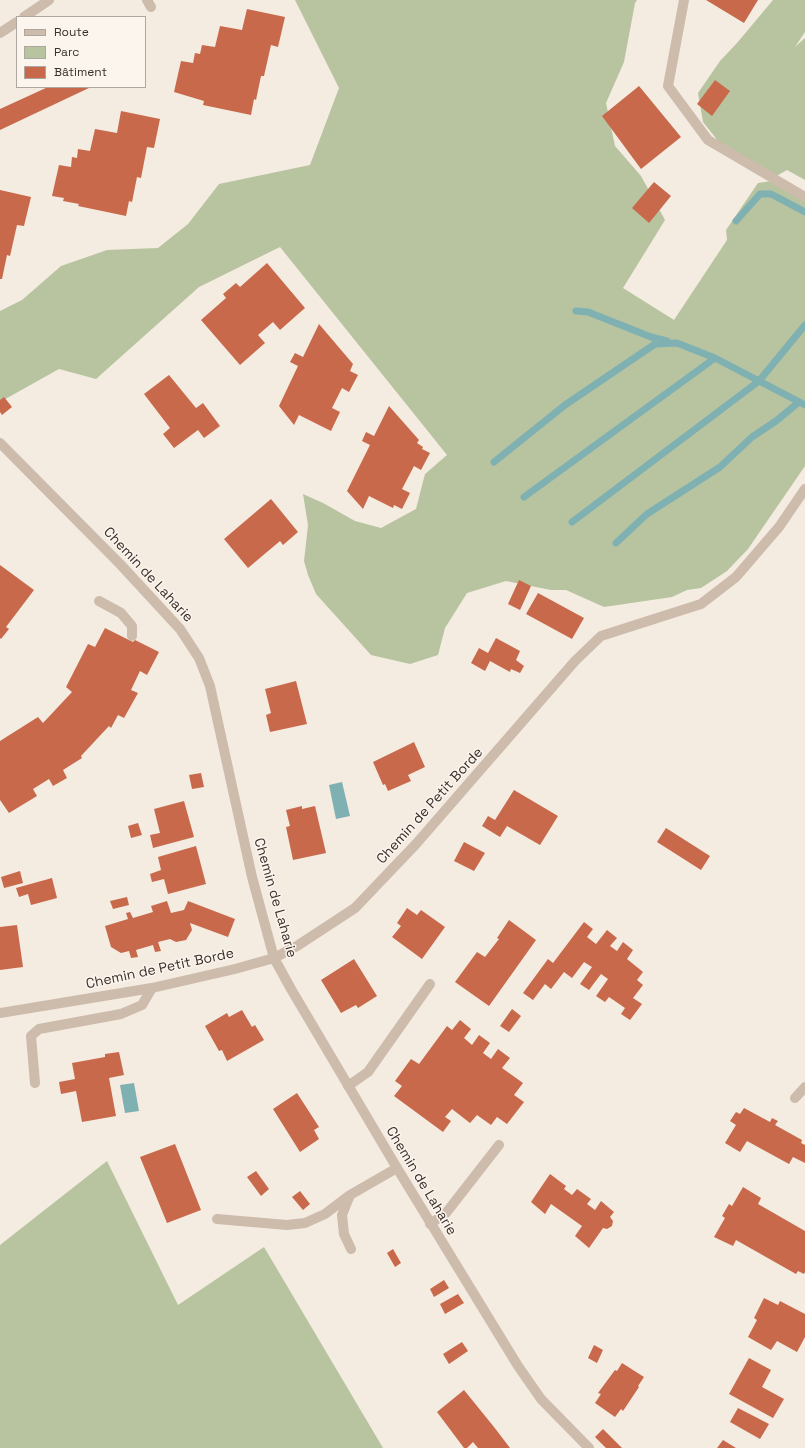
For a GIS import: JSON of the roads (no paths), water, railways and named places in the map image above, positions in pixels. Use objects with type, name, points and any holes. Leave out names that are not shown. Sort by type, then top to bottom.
[{"type":"street","points":[[25,16],[49,0]]},
{"type":"street","points":[[684,0],[668,86],[708,140],[805,197]]},
{"type":"street","points":[[0,33],[16,23]]},
{"type":"street","name":"Chemin de Laharie","points":[[0,443],[130,574],[180,629],[199,658],[210,686],[252,878],[274,958],[430,1224],[518,1366],[541,1399],[589,1448]]},
{"type":"street","name":"Chemin de Petit Borde","points":[[0,1013],[152,988],[236,969],[274,958],[297,946],[355,908],[416,844],[575,661],[601,636],[701,604],[736,577],[779,527],[805,489]]},
{"type":"street","points":[[99,601],[121,613],[132,626],[132,636]]},
{"type":"street","points":[[348,1086],[368,1072],[430,984]]},
{"type":"street","points":[[35,1083],[31,1036],[39,1029],[121,1014],[142,1005],[152,988]]},
{"type":"street","points":[[795,1098],[805,1087]]},
{"type":"street","points":[[430,1224],[446,1214],[499,1145]]},
{"type":"street","points":[[217,1219],[287,1225],[305,1223],[325,1214],[350,1195],[397,1168]]},
{"type":"street","points":[[350,1195],[342,1215],[344,1234],[351,1248]]},
{"type":"water","points":[[342,782],[350,816],[336,819],[329,785]]},
{"type":"water","points":[[134,1083],[139,1111],[125,1113],[120,1085]]},
{"type":"waterway","points":[[736,221],[760,194],[771,194],[805,212]]},
{"type":"waterway","points":[[576,311],[588,312],[651,337],[667,341]]},
{"type":"waterway","points":[[572,522],[759,381],[805,325]]},
{"type":"waterway","points":[[494,462],[565,405],[655,344],[677,343],[715,358]]},
{"type":"waterway","points":[[524,497],[715,358],[805,405]]},
{"type":"waterway","points":[[616,543],[647,514],[720,467],[752,437],[776,421],[799,402]]}]
